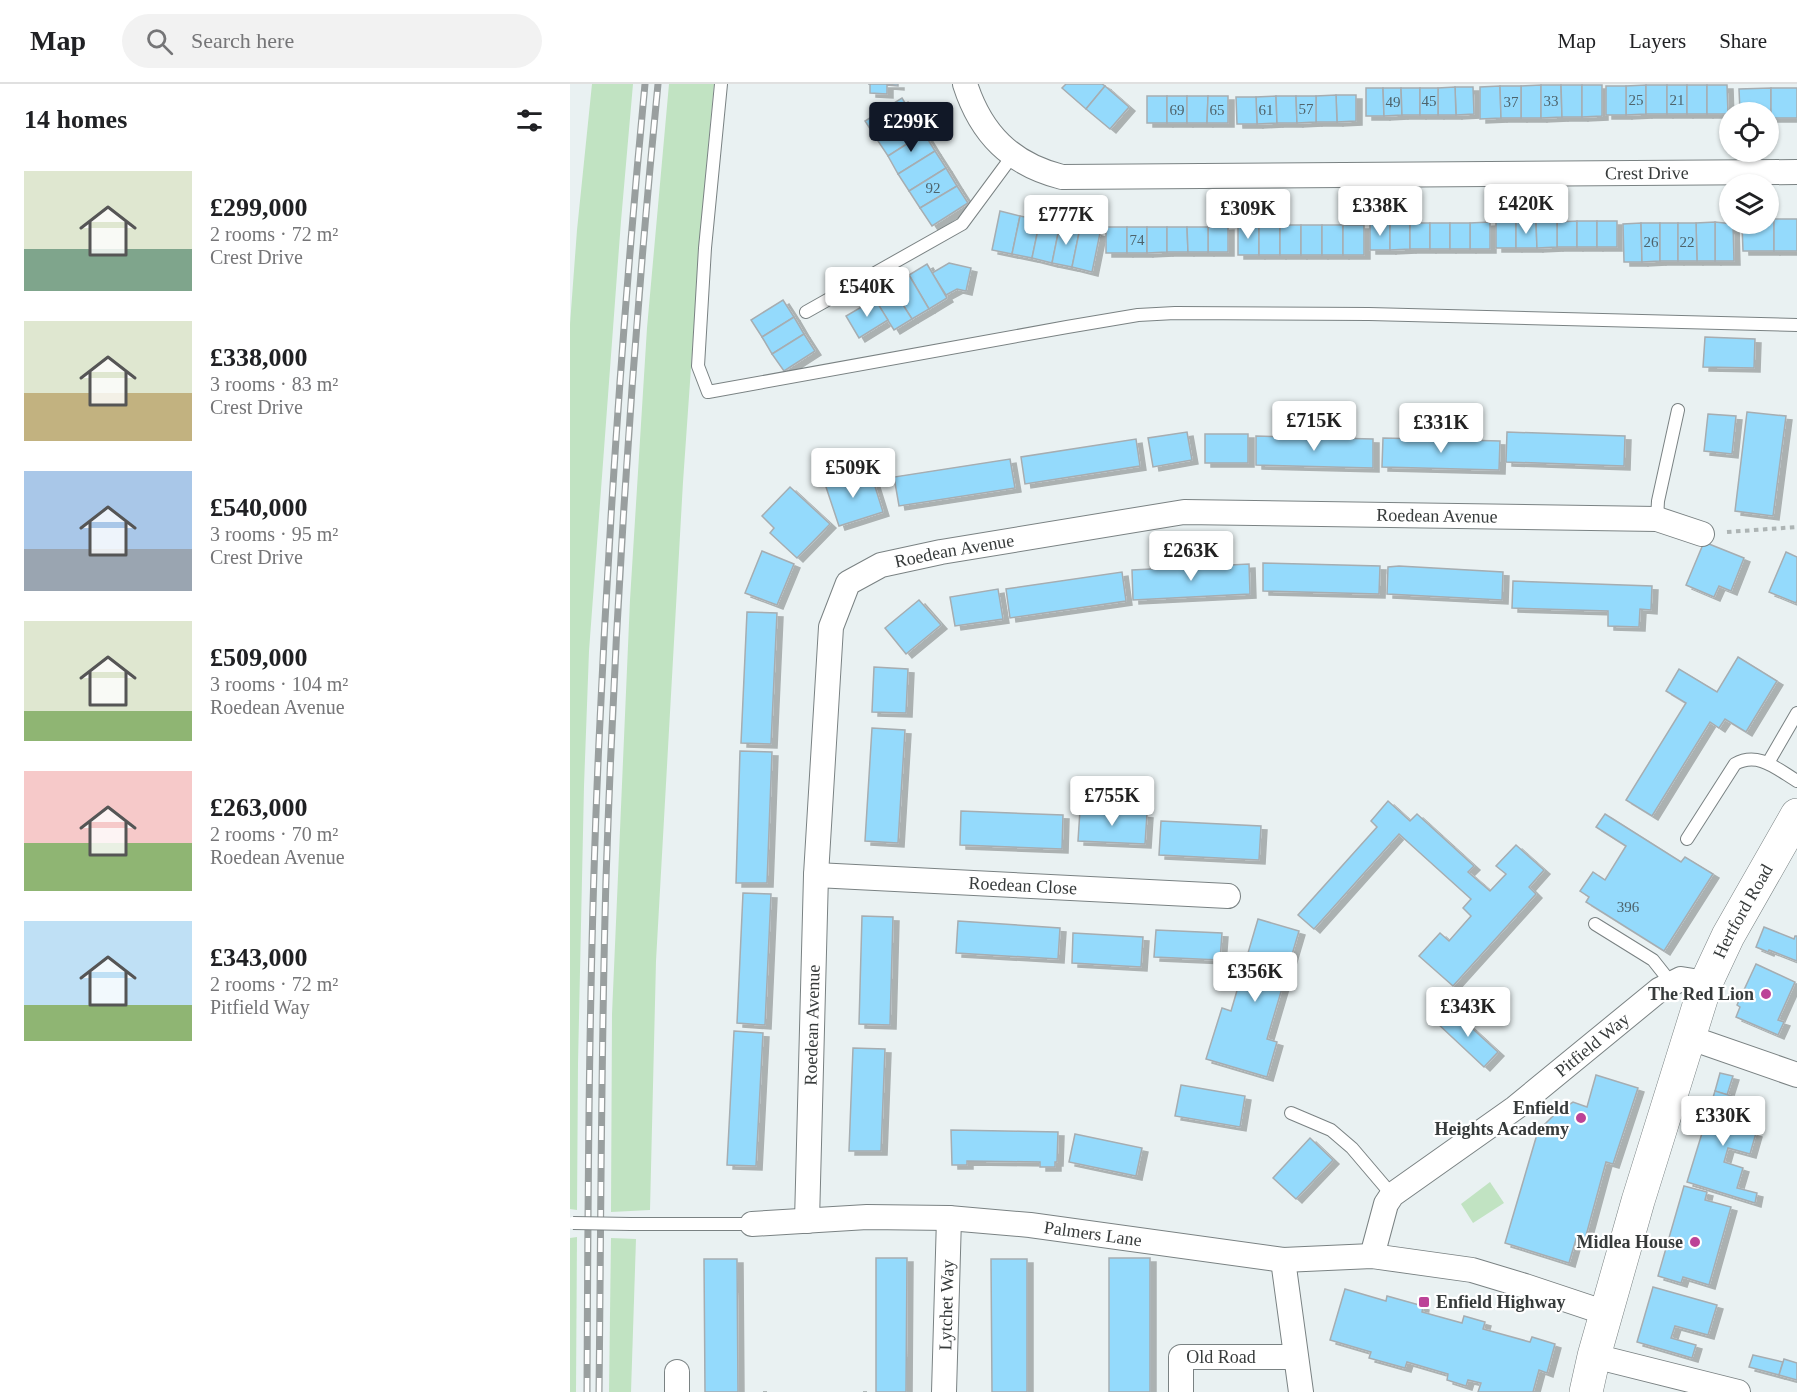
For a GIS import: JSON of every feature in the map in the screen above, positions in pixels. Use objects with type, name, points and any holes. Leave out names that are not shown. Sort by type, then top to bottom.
[{"type":"main road","name":"Hertford Road","points":[[1586,1392],[1638,1201],[1706,983],[1728,936],[1797,815]]},
{"type":"street","name":"Crest Drive","points":[[964,84],[983,125],[994,139],[1012,155],[1030,166],[1062,177],[1797,172]]},
{"type":"street","name":"Roedean Avenue","points":[[807,1221],[816,875],[831,627],[848,584],[881,565],[940,552],[1184,512],[1657,519],[1702,534]]},
{"type":"street","name":"Roedean Close","points":[[816,875],[1228,896]]},
{"type":"street","name":"Pitfield Way","points":[[1392,1195],[1515,1108],[1659,990],[1680,979],[1706,983]]},
{"type":"street","points":[[1688,1036],[1797,1075]]},
{"type":"street","points":[[1372,1256],[1386,1204],[1392,1195]]},
{"type":"street","name":"Palmers Lane","points":[[752,1224],[867,1217],[949,1218],[1041,1227],[1283,1260],[1372,1256],[1472,1270],[1606,1313]]},
{"type":"street","name":"Lytchet Way","points":[[944,1392],[949,1218]]},
{"type":"street","points":[[1283,1260],[1300,1392]]},
{"type":"street","points":[[1594,1356],[1738,1392]]},
{"type":"street","name":"Old Road","points":[[1181,1392],[1181,1357],[1295,1357]]},
{"type":"lane","points":[[721,84],[705,248],[698,366],[708,392],[1138,315],[1175,313],[1381,315],[1797,325]]},
{"type":"lane","points":[[806,312],[962,224],[1012,155]]},
{"type":"lane","points":[[1657,519],[1658,501],[1678,410]]},
{"type":"lane","points":[[1768,763],[1797,713]]},
{"type":"lane","points":[[1687,839],[1735,764],[1743,759],[1768,763],[1797,781]]},
{"type":"lane","points":[[1594,924],[1653,960],[1672,984]]},
{"type":"lane","points":[[1291,1113],[1332,1130],[1352,1148],[1392,1195]]},
{"type":"lane","name":"Palmers Lane","points":[[571,1223],[752,1224]]},
{"type":"path","points":[[1702,534],[1797,527]]},
{"type":"green space","points":[[592,84],[633,84],[589,651],[578,1064],[577,1210],[570,1209],[570,324]]},
{"type":"green space","points":[[669,84],[714,84],[701,225],[683,482],[656,961],[650,1210],[611,1212],[612,1014],[630,600],[647,328]]},
{"type":"green space","points":[[1490,1182],[1504,1203],[1473,1223],[1461,1204]]},
{"type":"green space","points":[[577,1237],[576,1392],[570,1392],[570,1238]]},
{"type":"green space","points":[[611,1238],[636,1239],[631,1392],[609,1392]]},
{"type":"building","points":[[870,84],[898,84],[898,86],[887,85],[887,94],[870,93]]},
{"type":"building","points":[[1066,84],[1102,84],[1105,86],[1086,109],[1062,88]]},
{"type":"building","points":[[1541,85],[1541,118],[1521,118],[1521,86]]},
{"type":"building","points":[[1541,85],[1561,85],[1562,117],[1541,118]]},
{"type":"building","points":[[1561,85],[1582,85],[1582,117],[1562,117]]},
{"type":"building","points":[[1582,85],[1602,85],[1602,116],[1582,117]]},
{"type":"building","points":[[1646,85],[1646,114],[1626,115],[1626,86]]},
{"type":"building","points":[[1646,85],[1667,85],[1667,114],[1646,114]]},
{"type":"building","points":[[1667,85],[1687,85],[1687,114],[1667,114]]},
{"type":"building","points":[[1687,85],[1707,85],[1707,114],[1687,114]]},
{"type":"building","points":[[1707,85],[1727,85],[1728,102],[1719,102],[1719,114],[1707,114]]},
{"type":"building","points":[[1105,86],[1129,107],[1110,129],[1086,109]]},
{"type":"building","points":[[1500,86],[1501,118],[1480,119],[1480,87]]},
{"type":"building","points":[[1500,86],[1521,86],[1521,118],[1501,118]]},
{"type":"building","points":[[1606,86],[1626,86],[1626,115],[1606,115]]},
{"type":"building","points":[[1455,87],[1473,87],[1474,114],[1456,115]]},
{"type":"building","points":[[1455,87],[1456,115],[1438,115],[1438,88]]},
{"type":"building","points":[[1366,88],[1383,88],[1384,116],[1366,116]]},
{"type":"building","points":[[1383,88],[1401,88],[1402,115],[1384,116]]},
{"type":"building","points":[[1401,88],[1420,88],[1420,115],[1402,115]]},
{"type":"building","points":[[1420,88],[1438,88],[1438,115],[1420,115]]},
{"type":"building","points":[[1771,88],[1771,102],[1740,102],[1739,89]]},
{"type":"building","points":[[1771,88],[1797,88],[1797,118],[1779,118],[1779,102],[1771,102]]},
{"type":"building","points":[[1336,95],[1356,95],[1356,121],[1337,122]]},
{"type":"building","points":[[1336,95],[1337,122],[1316,122],[1316,96]]},
{"type":"building","points":[[1147,96],[1167,96],[1167,123],[1147,123]]},
{"type":"building","points":[[1167,96],[1187,96],[1187,123],[1167,123]]},
{"type":"building","points":[[1187,96],[1208,96],[1207,123],[1187,123]]},
{"type":"building","points":[[1208,96],[1228,96],[1228,123],[1207,123]]},
{"type":"building","points":[[1276,96],[1277,123],[1257,124],[1256,97]]},
{"type":"building","points":[[1276,96],[1296,96],[1297,123],[1277,123]]},
{"type":"building","points":[[1296,96],[1316,96],[1316,122],[1297,123]]},
{"type":"building","points":[[1236,97],[1256,97],[1257,124],[1237,124]]},
{"type":"building","points":[[902,98],[913,116],[876,138],[865,121]]},
{"type":"building","points":[[913,116],[924,133],[888,156],[876,138]]},
{"type":"building","points":[[924,133],[935,151],[898,174],[888,156]]},
{"type":"building","points":[[935,151],[946,168],[909,191],[898,174]]},
{"type":"building","points":[[946,168],[957,186],[920,208],[909,191]]},
{"type":"building","points":[[957,186],[968,203],[932,226],[920,208]]},
{"type":"building","points":[[1000,211],[1020,216],[1012,254],[992,250]]},
{"type":"building","points":[[1020,216],[1040,220],[1032,258],[1012,254]]},
{"type":"building","points":[[1779,219],[1797,219],[1797,251],[1774,251],[1774,234],[1779,234]]},
{"type":"building","points":[[1040,220],[1060,224],[1052,263],[1032,258]]},
{"type":"building","points":[[1577,221],[1577,247],[1557,247],[1557,222]]},
{"type":"building","points":[[1577,221],[1597,221],[1597,247],[1577,247]]},
{"type":"building","points":[[1597,221],[1617,221],[1617,247],[1597,247]]},
{"type":"building","points":[[1490,222],[1490,249],[1470,249],[1470,223]]},
{"type":"building","points":[[1496,222],[1516,222],[1516,248],[1496,248]]},
{"type":"building","points":[[1516,222],[1536,222],[1537,248],[1516,248]]},
{"type":"building","points":[[1536,222],[1557,222],[1557,247],[1537,248]]},
{"type":"building","points":[[1715,222],[1719,222],[1719,234],[1733,234],[1734,261],[1715,261]]},
{"type":"building","points":[[1715,222],[1715,261],[1697,261],[1696,223]]},
{"type":"building","points":[[1390,223],[1390,250],[1370,250],[1370,224]]},
{"type":"building","points":[[1390,223],[1410,223],[1410,249],[1390,250]]},
{"type":"building","points":[[1410,223],[1430,223],[1430,249],[1410,249]]},
{"type":"building","points":[[1430,223],[1450,223],[1450,249],[1430,249]]},
{"type":"building","points":[[1450,223],[1470,223],[1470,249],[1450,249]]},
{"type":"building","points":[[1641,223],[1642,262],[1624,262],[1623,224]]},
{"type":"building","points":[[1641,223],[1660,223],[1660,261],[1642,262]]},
{"type":"building","points":[[1660,223],[1678,223],[1678,261],[1660,261]]},
{"type":"building","points":[[1678,223],[1696,223],[1697,261],[1678,261]]},
{"type":"building","points":[[1060,224],[1080,228],[1072,267],[1052,263]]},
{"type":"building","points":[[1238,225],[1259,225],[1259,255],[1238,255]]},
{"type":"building","points":[[1259,225],[1280,225],[1280,255],[1259,255]]},
{"type":"building","points":[[1280,225],[1301,225],[1301,255],[1280,255]]},
{"type":"building","points":[[1301,225],[1322,225],[1322,255],[1301,255]]},
{"type":"building","points":[[1322,225],[1343,225],[1343,255],[1322,255]]},
{"type":"building","points":[[1343,225],[1364,225],[1364,255],[1343,255]]},
{"type":"building","points":[[1228,226],[1228,252],[1208,252],[1208,227]]},
{"type":"building","points":[[1106,227],[1127,227],[1127,253],[1106,253]]},
{"type":"building","points":[[1127,227],[1147,227],[1147,253],[1127,253]]},
{"type":"building","points":[[1147,227],[1167,227],[1167,252],[1147,253]]},
{"type":"building","points":[[1167,227],[1187,227],[1188,252],[1167,252]]},
{"type":"building","points":[[1187,227],[1208,227],[1208,252],[1188,252]]},
{"type":"building","points":[[1080,228],[1100,233],[1092,272],[1072,267]]},
{"type":"building","points":[[1742,234],[1774,234],[1774,251],[1743,251]]},
{"type":"building","points":[[949,263],[971,268],[966,291],[957,289],[946,295],[932,273]]},
{"type":"building","points":[[927,264],[947,298],[929,309],[909,275]]},
{"type":"building","points":[[909,275],[929,309],[912,319],[891,286]]},
{"type":"building","points":[[891,286],[912,319],[894,330],[873,297]]},
{"type":"building","points":[[875,299],[888,320],[859,338],[846,316]]},
{"type":"building","points":[[783,300],[794,317],[762,337],[751,320]]},
{"type":"building","points":[[794,317],[804,334],[772,354],[762,337]]},
{"type":"building","points":[[804,334],[815,351],[784,371],[772,354]]},
{"type":"building","points":[[1705,337],[1755,339],[1754,368],[1703,367]]},
{"type":"building","points":[[1747,412],[1786,416],[1773,516],[1735,511]]},
{"type":"building","points":[[1708,414],[1736,416],[1732,454],[1704,451]]},
{"type":"building","points":[[1187,432],[1192,460],[1153,467],[1148,438]]},
{"type":"building","points":[[1507,432],[1625,436],[1624,466],[1506,462]]},
{"type":"building","points":[[1205,434],[1248,434],[1248,463],[1205,463]]},
{"type":"building","points":[[1256,436],[1373,439],[1373,468],[1256,465]]},
{"type":"building","points":[[1383,438],[1500,441],[1499,470],[1382,467]]},
{"type":"building","points":[[1136,439],[1140,466],[1025,484],[1021,457]]},
{"type":"building","points":[[1010,459],[1015,488],[899,506],[894,477]]},
{"type":"building","points":[[845,475],[848,485],[872,477],[883,512],[839,526],[824,481]]},
{"type":"building","points":[[790,487],[830,524],[797,558],[770,533],[774,528],[762,516]]},
{"type":"building","points":[[1704,542],[1744,558],[1731,591],[1719,586],[1714,597],[1686,585]]},
{"type":"building","points":[[762,551],[794,564],[777,605],[745,593]]},
{"type":"building","points":[[1786,552],[1797,557],[1796,603],[1769,592]]},
{"type":"building","points":[[1263,563],[1380,566],[1379,594],[1263,591]]},
{"type":"building","points":[[1249,564],[1250,594],[1133,600],[1132,570]]},
{"type":"building","points":[[1388,567],[1503,572],[1502,600],[1387,594]]},
{"type":"building","points":[[1122,572],[1126,601],[1010,618],[1006,589]]},
{"type":"building","points":[[1513,581],[1652,586],[1651,610],[1640,609],[1639,627],[1608,626],[1608,611],[1512,608]]},
{"type":"building","points":[[998,589],[1003,619],[955,626],[950,597]]},
{"type":"building","points":[[919,600],[941,625],[906,654],[885,628]]},
{"type":"building","points":[[747,612],[777,613],[771,744],[741,743]]},
{"type":"building","points":[[1738,657],[1777,681],[1746,732],[1725,719],[1719,728],[1710,722],[1652,816],[1626,800],[1686,703],[1666,691],[1679,669],[1717,692]]},
{"type":"building","points":[[874,667],[908,669],[906,713],[872,712]]},
{"type":"building","points":[[872,728],[905,730],[898,843],[865,841]]},
{"type":"building","points":[[740,751],[772,752],[767,883],[736,883]]},
{"type":"building","points":[[1388,801],[1410,821],[1417,814],[1474,866],[1468,872],[1490,891],[1506,874],[1496,866],[1516,845],[1544,870],[1529,887],[1536,894],[1453,986],[1419,956],[1440,933],[1449,941],[1471,916],[1463,908],[1471,899],[1399,834],[1314,929],[1298,915],[1377,827],[1371,821]]},
{"type":"building","points":[[1080,810],[1147,814],[1145,844],[1078,841]]},
{"type":"building","points":[[961,811],[1063,815],[1062,849],[960,845]]},
{"type":"building","points":[[1605,814],[1681,862],[1685,857],[1713,874],[1664,951],[1586,902],[1589,897],[1580,891],[1593,872],[1605,880],[1626,846],[1596,827]]},
{"type":"building","points":[[1161,821],[1261,826],[1259,860],[1159,855]]},
{"type":"building","points":[[743,893],[771,894],[765,1025],[737,1023]]},
{"type":"building","points":[[862,916],[893,917],[890,1025],[859,1024]]},
{"type":"building","points":[[1258,919],[1299,931],[1267,1039],[1277,1042],[1267,1077],[1206,1059],[1222,1008],[1231,1011]]},
{"type":"building","points":[[958,921],[1060,928],[1058,959],[956,953]]},
{"type":"building","points":[[1764,927],[1794,939],[1797,936],[1797,961],[1756,947]]},
{"type":"building","points":[[1156,930],[1222,933],[1220,960],[1154,957]]},
{"type":"building","points":[[1073,933],[1143,937],[1141,967],[1072,963]]},
{"type":"building","name":"The Red Lion","points":[[1756,964],[1795,982],[1778,1020],[1784,1022],[1778,1035],[1736,1017],[1740,1007],[1737,1005]]},
{"type":"building","points":[[1451,1009],[1498,1052],[1484,1067],[1437,1023]]},
{"type":"building","points":[[734,1031],[763,1033],[756,1166],[727,1165]]},
{"type":"building","points":[[853,1048],[885,1049],[881,1151],[849,1151]]},
{"type":"building","points":[[1720,1073],[1733,1076],[1727,1095],[1715,1091]]},
{"type":"building","name":"Enfield Heights Academy","points":[[1596,1075],[1638,1088],[1613,1164],[1606,1162],[1584,1243],[1576,1239],[1569,1263],[1505,1243],[1538,1131],[1556,1113],[1573,1102],[1587,1107]]},
{"type":"building","points":[[1181,1085],[1245,1096],[1240,1127],[1175,1116]]},
{"type":"building","points":[[1715,1091],[1755,1103],[1750,1119],[1738,1115],[1735,1127],[1756,1133],[1750,1154],[1728,1148],[1724,1162],[1743,1168],[1737,1188],[1757,1193],[1755,1203],[1687,1182]]},
{"type":"building","points":[[951,1130],[1058,1132],[1057,1162],[1055,1162],[1055,1167],[1040,1167],[1040,1162],[967,1161],[967,1165],[952,1165]]},
{"type":"building","points":[[1075,1134],[1142,1148],[1136,1176],[1069,1162]]},
{"type":"building","points":[[1310,1138],[1333,1160],[1296,1199],[1273,1178]]},
{"type":"building","name":"Midlea House","points":[[1684,1186],[1707,1192],[1705,1200],[1731,1207],[1709,1285],[1683,1277],[1681,1283],[1658,1276]]},
{"type":"building","points":[[876,1258],[907,1258],[906,1392],[876,1392]]},
{"type":"building","points":[[1109,1258],[1150,1258],[1150,1392],[1109,1392]]},
{"type":"building","points":[[704,1259],[737,1259],[738,1392],[705,1392]]},
{"type":"building","points":[[991,1259],[1027,1259],[1027,1392],[992,1392]]},
{"type":"building","points":[[1653,1287],[1717,1305],[1708,1335],[1675,1326],[1671,1338],[1696,1345],[1692,1358],[1637,1342]]},
{"type":"building","points":[[1345,1289],[1386,1301],[1387,1296],[1423,1306],[1422,1312],[1462,1323],[1464,1316],[1485,1322],[1483,1329],[1530,1342],[1532,1337],[1555,1344],[1547,1373],[1539,1370],[1533,1392],[1478,1392],[1481,1383],[1468,1380],[1466,1386],[1447,1380],[1448,1374],[1407,1362],[1405,1368],[1369,1358],[1371,1352],[1330,1340]]},
{"type":"building","points":[[1753,1355],[1783,1362],[1779,1375],[1749,1367]]},
{"type":"building","points":[[1784,1359],[1797,1363],[1797,1380],[1779,1375]]},
{"type":"railway","points":[[587,1392],[591,985],[599,741],[618,412],[645,84]]},
{"type":"railway","points":[[599,1392],[603,1007],[610,779],[632,381],[658,84]]},
{"type":"place","name":"The Red Lion","points":[[1766,994]]},
{"type":"place","name":"Enfield Heights Academy","points":[[1581,1118]]},
{"type":"place","name":"Midlea House","points":[[1695,1242]]},
{"type":"place","name":"Enfield Highway","points":[[1424,1302]]}]
